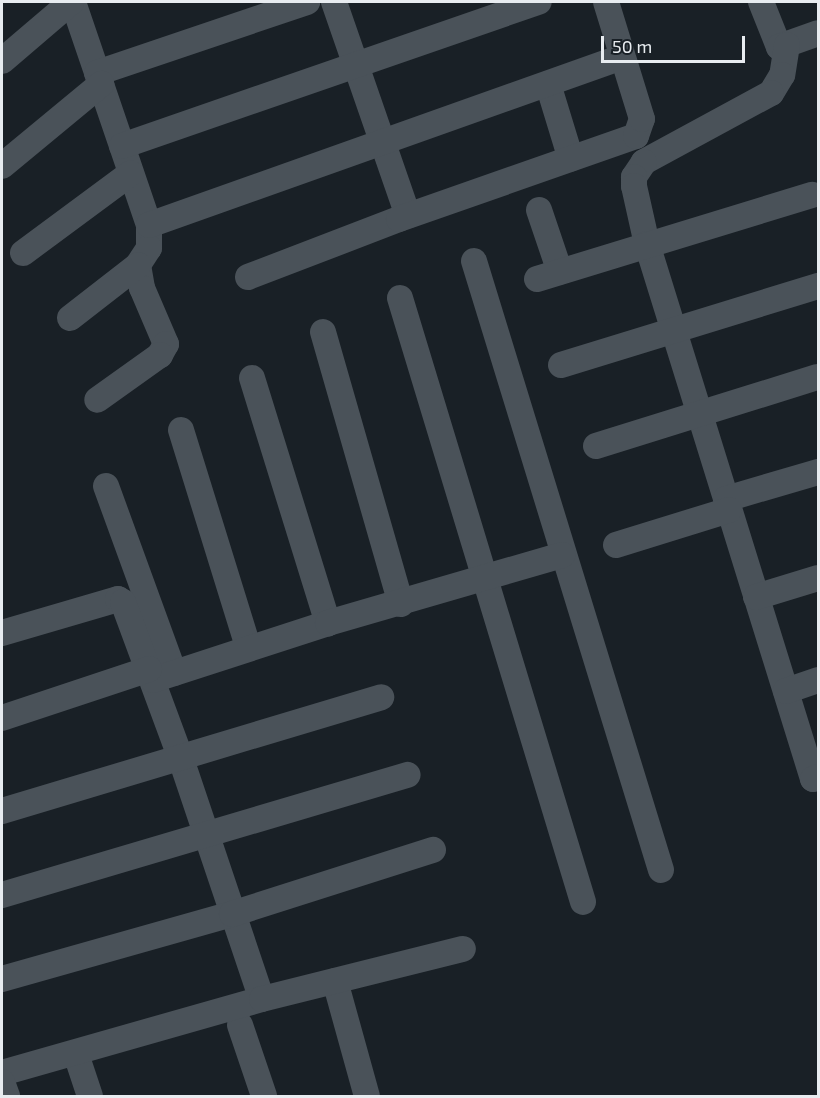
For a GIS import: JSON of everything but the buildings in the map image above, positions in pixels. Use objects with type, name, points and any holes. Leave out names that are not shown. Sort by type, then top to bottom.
[{"type":"street","points":[[2,61],[72,2],[149,225],[149,248],[138,265],[70,318]]},
{"type":"street","points":[[2,166],[99,78],[308,2]]},
{"type":"street","points":[[334,2],[381,145],[408,216]]},
{"type":"street","points":[[122,146],[539,2]]},
{"type":"street","points":[[248,277],[408,216],[636,136],[641,129],[642,119],[606,2]]},
{"type":"street","points":[[761,2],[776,45],[788,45],[819,33]]},
{"type":"street","points":[[788,45],[777,85],[763,100],[637,169],[634,186],[646,244],[756,597],[813,779],[819,777]]},
{"type":"street","points":[[149,225],[381,145],[622,57]]},
{"type":"street","points":[[548,84],[571,159]]},
{"type":"street","points":[[23,253],[131,173]]},
{"type":"street","points":[[539,210],[549,275],[812,195]]},
{"type":"street","points":[[474,261],[562,555],[661,870]]},
{"type":"street","points":[[97,400],[166,349],[142,288],[138,265]]},
{"type":"street","points":[[561,364],[819,286]]},
{"type":"street","points":[[400,298],[583,902]]},
{"type":"street","points":[[323,332],[401,604]]},
{"type":"street","points":[[596,446],[819,377]]},
{"type":"street","points":[[252,378],[328,623]]},
{"type":"street","points":[[181,430],[248,647]]},
{"type":"street","points":[[616,545],[819,472]]},
{"type":"street","points":[[106,486],[181,759],[262,999]]},
{"type":"street","points":[[2,718],[401,604],[562,555]]},
{"type":"street","points":[[756,597],[819,578]]},
{"type":"street","points":[[2,633],[118,599],[126,607],[159,674]]},
{"type":"street","points":[[786,690],[819,680]]},
{"type":"street","points":[[2,811],[381,697]]},
{"type":"street","points":[[2,894],[208,836],[408,775]]},
{"type":"street","points":[[2,979],[232,914],[433,850]]},
{"type":"street","points":[[2,1073],[262,999],[463,950]]},
{"type":"street","points":[[334,981],[368,1096]]},
{"type":"street","points":[[240,1025],[264,1096]]},
{"type":"street","points":[[75,1054],[90,1096]]},
{"type":"street","points":[[2,1082],[7,1096]]}]
